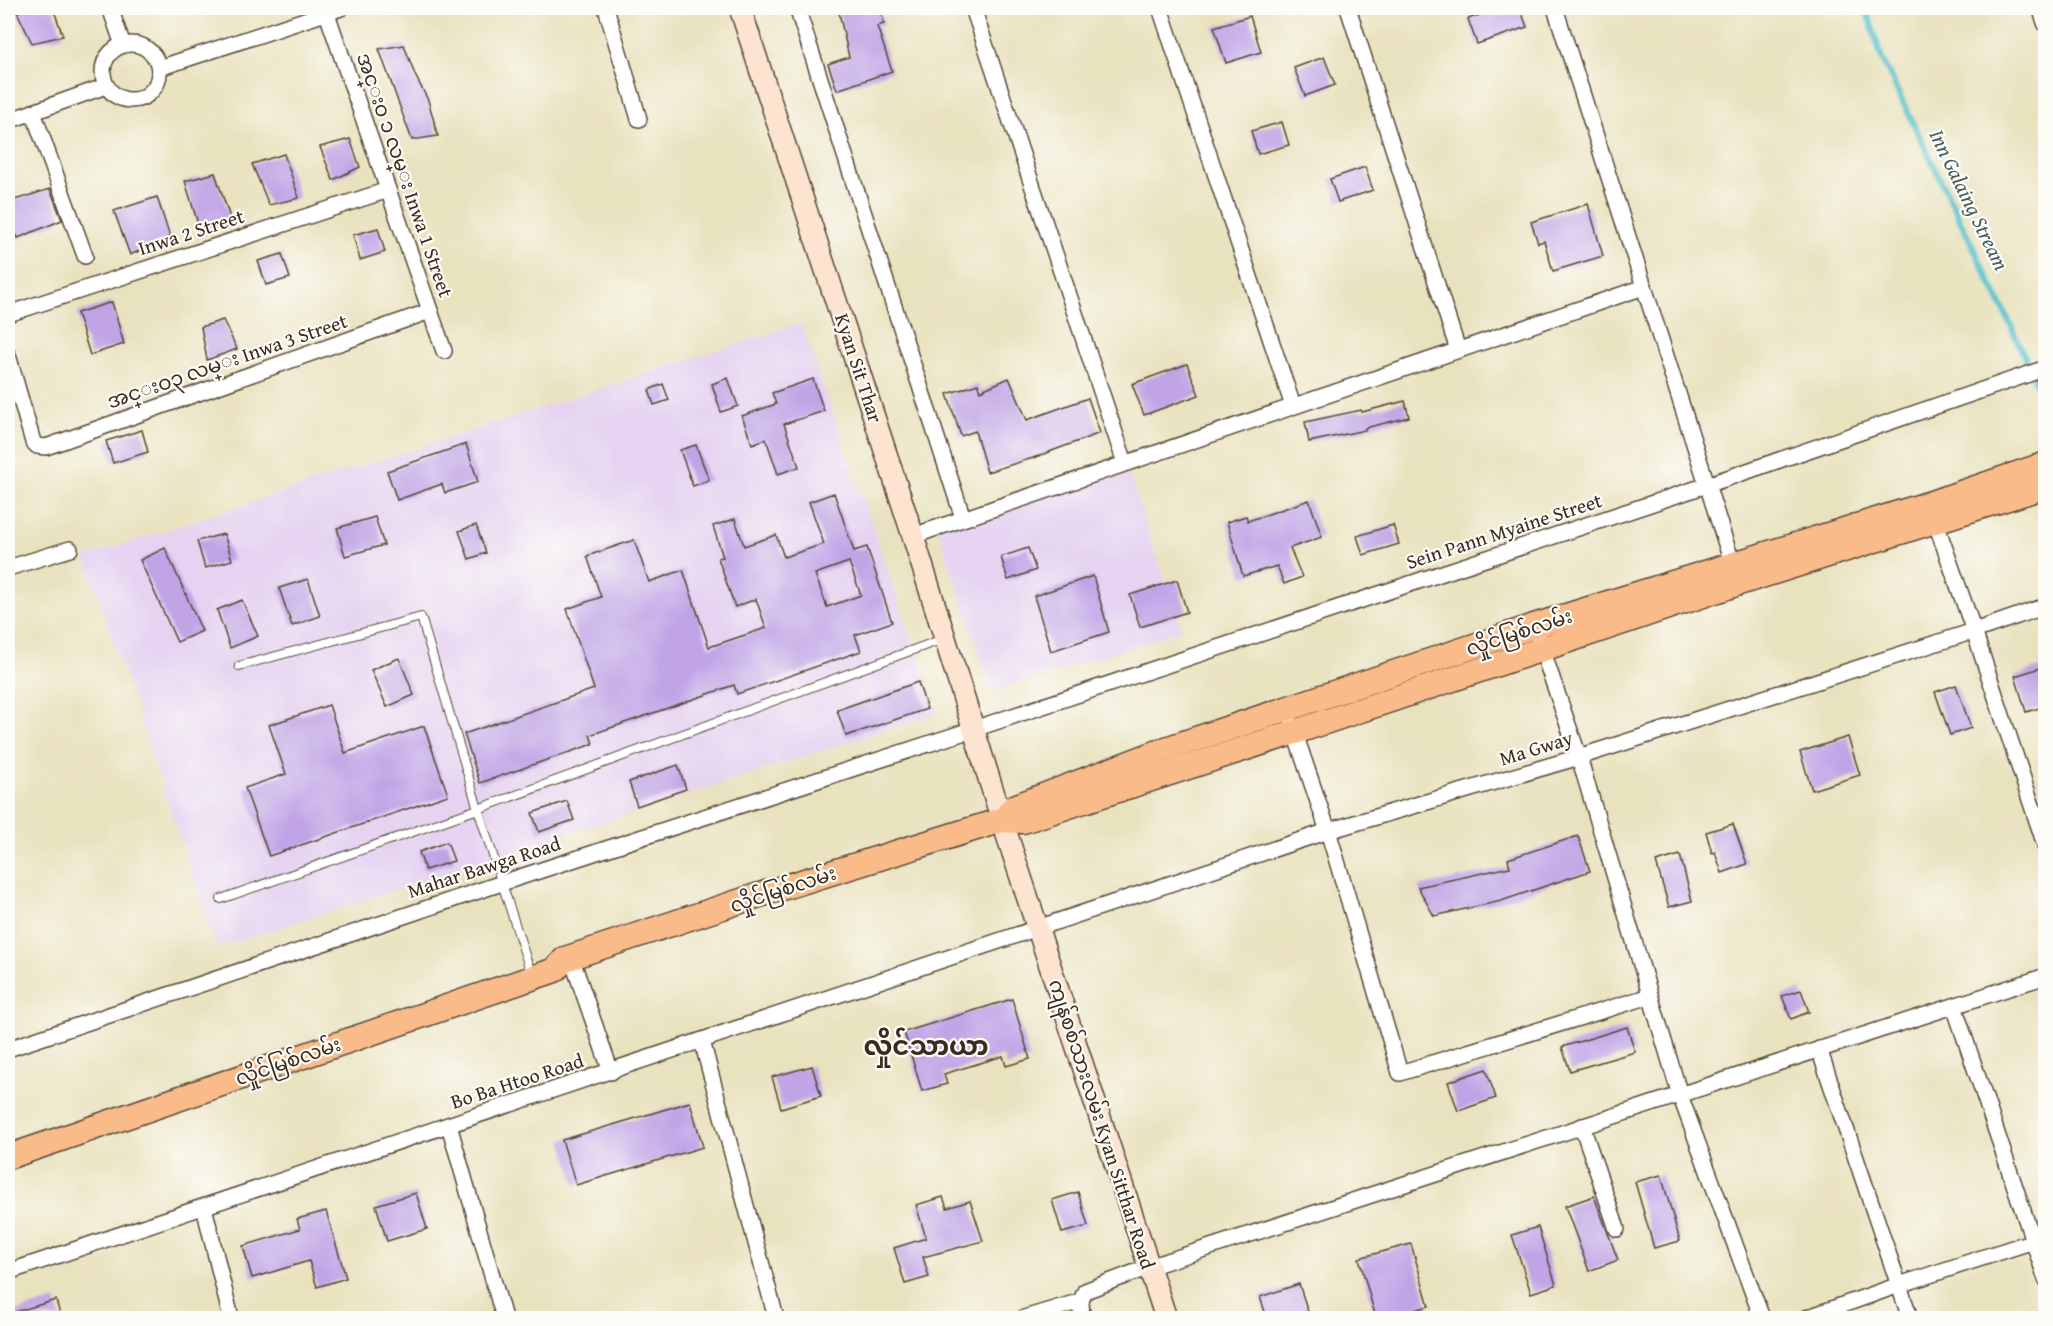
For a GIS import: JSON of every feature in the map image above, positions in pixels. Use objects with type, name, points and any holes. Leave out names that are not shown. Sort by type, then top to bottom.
[{"type":"main road","name":"Kyan Sit Thar","points":[[740,8],[914,536],[1002,820]]},
{"type":"main road","name":"လှိုင်မြစ်လမ်း","points":[[1932,512],[2046,464]]},
{"type":"main road","name":"လှိုင်မြစ်လမ်း","points":[[1002,820],[1014,807],[1166,749],[1286,709],[1539,637],[1932,512],[2046,486]]},
{"type":"main road","name":"လှိုင်မြစ်လမ်း","points":[[8,1157],[531,970],[552,956],[568,958],[753,897],[1002,820],[1023,821],[1295,732],[1539,637]]},
{"type":"main road","name":"ကျန်စစ်သားလမ်း Kyan Sitthar Road","points":[[1002,820],[1166,1318]]},
{"type":"main road","name":"လှိုင်မြစ်လမ်း","points":[[8,1140],[531,970]]},
{"type":"street","points":[[110,8],[123,45]]},
{"type":"street","points":[[159,68],[325,10],[341,8]]},
{"type":"street","points":[[606,8],[639,118]]},
{"type":"street","points":[[797,8],[963,518]]},
{"type":"street","points":[[973,8],[1125,463]]},
{"type":"street","points":[[1160,8],[1293,406]]},
{"type":"street","points":[[1348,8],[1458,350]]},
{"type":"street","points":[[1555,8],[1736,574]]},
{"type":"street","points":[[2040,8],[2046,25]]},
{"type":"street","name":"အင္းဝ ၁ လမ္း Inwa 1 Street","points":[[325,10],[444,351]]},
{"type":"street","points":[[123,45],[142,46],[150,51],[159,68],[159,78],[155,87],[140,99],[121,99],[106,86],[103,75],[103,66],[107,57],[123,45]]},
{"type":"street","points":[[8,121],[106,86]]},
{"type":"street","points":[[33,112],[85,256]]},
{"type":"street","name":"Inwa 2 Street","points":[[8,314],[388,190]]},
{"type":"street","points":[[914,536],[1644,287]]},
{"type":"street","name":"အင္းဝ၃ လမ္း Inwa 3 Street","points":[[8,355],[33,441],[37,446],[46,447],[430,311]]},
{"type":"street","name":"Sein Pann Myaine Street","points":[[974,729],[1707,485],[2045,369]]},
{"type":"street","points":[[1932,512],[2046,848]]},
{"type":"street","points":[[8,568],[70,549]]},
{"type":"street","name":"Ma Gway","points":[[1039,929],[1328,831],[1579,757],[2046,606]]},
{"type":"street","points":[[1539,637],[1579,757],[1680,1095],[1762,1318]]},
{"type":"street","points":[[1286,709],[1328,831],[1400,1073],[1650,996]]},
{"type":"street","name":"Mahar Bawga Road","points":[[8,1049],[502,883],[974,729]]},
{"type":"street","name":"Bo Ba Htoo Road","points":[[8,1272],[1039,929]]},
{"type":"street","points":[[568,958],[611,1072]]},
{"type":"street","points":[[1082,1318],[1081,1300],[1085,1291],[1149,1267],[2046,976]]},
{"type":"street","points":[[1954,1006],[2039,1239],[2046,1279]]},
{"type":"street","points":[[702,1041],[776,1318]]},
{"type":"street","points":[[1819,1049],[1910,1318]]},
{"type":"street","points":[[449,1125],[504,1318]]},
{"type":"street","points":[[1582,1126],[1617,1229]]},
{"type":"street","points":[[204,1207],[231,1318]]},
{"type":"street","points":[[1806,1318],[2039,1239]]},
{"type":"street","points":[[1024,1318],[1081,1300]]},
{"type":"lane","points":[[239,666],[421,617],[478,809],[531,970]]},
{"type":"lane","points":[[221,899],[478,809],[944,638]]},
{"type":"shaded area","points":[[801,323],[938,713],[217,948],[85,557]]},
{"type":"shaded area","points":[[1125,463],[1182,630],[993,692],[937,527]]},
{"type":"building","points":[[30,8],[53,8],[63,36],[32,43],[17,12]]},
{"type":"building","points":[[838,8],[880,8],[884,24],[877,26],[892,71],[837,90],[828,64],[849,57]]},
{"type":"building","points":[[1500,8],[1520,8],[1527,27],[1477,44],[1468,19]]},
{"type":"building","points":[[1250,16],[1261,52],[1226,63],[1214,27]]},
{"type":"building","points":[[404,45],[415,75],[428,100],[438,136],[412,140],[379,49]]},
{"type":"building","points":[[1324,57],[1335,85],[1305,96],[1294,68]]},
{"type":"building","points":[[1282,122],[1289,145],[1258,154],[1251,131]]},
{"type":"building","points":[[350,139],[360,167],[333,180],[320,147]]},
{"type":"building","points":[[284,154],[299,198],[269,205],[252,164]]},
{"type":"building","points":[[1365,167],[1373,190],[1338,202],[1330,179]]},
{"type":"building","points":[[215,173],[232,224],[201,234],[185,181]]},
{"type":"building","points":[[50,189],[62,220],[18,238],[8,217],[8,202]]},
{"type":"building","points":[[157,197],[170,237],[130,255],[114,211]]},
{"type":"building","points":[[1588,204],[1603,256],[1553,271],[1544,241],[1538,243],[1531,222]]},
{"type":"building","points":[[378,228],[385,252],[360,260],[353,235]]},
{"type":"building","points":[[282,254],[290,278],[266,285],[258,261]]},
{"type":"building","points":[[112,302],[124,344],[90,355],[77,313]]},
{"type":"building","points":[[223,320],[237,349],[207,360],[201,327]]},
{"type":"building","points":[[1187,364],[1199,395],[1144,415],[1132,384]]},
{"type":"building","points":[[728,378],[738,406],[721,412],[712,384]]},
{"type":"building","points":[[1009,378],[1027,420],[1088,398],[1100,433],[987,472],[975,431],[961,436],[947,394],[978,384],[980,391]]},
{"type":"building","points":[[813,379],[824,411],[784,424],[799,467],[778,474],[766,439],[752,444],[742,416],[776,404],[772,393]]},
{"type":"building","points":[[663,384],[669,400],[654,405],[649,390]]},
{"type":"building","points":[[1405,401],[1409,417],[1365,428],[1365,430],[1309,442],[1305,422],[1361,410],[1362,412]]},
{"type":"building","points":[[142,430],[148,452],[113,463],[106,441]]},
{"type":"building","points":[[466,444],[478,482],[445,493],[442,484],[397,500],[387,471]]},
{"type":"building","points":[[696,445],[709,480],[693,486],[680,450]]},
{"type":"building","points":[[834,493],[854,551],[867,547],[892,622],[855,635],[861,651],[737,694],[734,685],[590,735],[593,744],[480,783],[464,734],[594,689],[567,609],[601,597],[587,556],[634,540],[649,582],[683,570],[709,647],[766,628],[756,599],[735,607],[718,558],[723,557],[713,526],[735,519],[744,546],[776,535],[784,557],[824,544],[809,502]],"holes":[[[849,562],[861,595],[827,607],[815,574]]]},
{"type":"building","points":[[1309,500],[1322,537],[1290,548],[1302,577],[1284,584],[1277,566],[1243,576],[1227,522],[1246,516],[1248,521]]},
{"type":"building","points":[[375,517],[384,545],[345,556],[337,528]]},
{"type":"building","points":[[476,525],[486,553],[469,559],[459,531]]},
{"type":"building","points":[[1393,525],[1399,544],[1363,555],[1357,536]]},
{"type":"building","points":[[224,534],[232,560],[205,568],[197,541]]},
{"type":"building","points":[[165,548],[202,631],[177,642],[140,560]]},
{"type":"building","points":[[1028,548],[1036,570],[1008,580],[1001,557]]},
{"type":"building","points":[[1093,576],[1109,632],[1051,651],[1034,596]]},
{"type":"building","points":[[308,579],[320,616],[292,626],[279,588]]},
{"type":"building","points":[[1177,580],[1187,612],[1140,627],[1130,595]]},
{"type":"building","points":[[242,600],[258,636],[230,648],[217,610]]},
{"type":"building","points":[[399,658],[414,695],[387,707],[371,670]]},
{"type":"building","points":[[2046,666],[2046,706],[2026,712],[2015,676]]},
{"type":"building","points":[[918,682],[927,709],[846,736],[837,710]]},
{"type":"building","points":[[1956,685],[1971,728],[1950,735],[1935,692]]},
{"type":"building","points":[[329,705],[345,753],[424,726],[448,795],[269,856],[245,788],[286,774],[269,725]]},
{"type":"building","points":[[1848,737],[1860,775],[1812,790],[1800,752]]},
{"type":"building","points":[[678,765],[686,789],[637,806],[629,782]]},
{"type":"building","points":[[567,801],[574,820],[539,832],[532,813]]},
{"type":"building","points":[[1733,824],[1747,864],[1722,873],[1715,852],[1712,853],[1706,832]]},
{"type":"building","points":[[1578,836],[1590,871],[1501,901],[1434,916],[1418,887],[1510,867],[1508,859]]},
{"type":"building","points":[[447,842],[454,861],[425,870],[419,852]]},
{"type":"building","points":[[1680,855],[1692,901],[1669,907],[1656,862]]},
{"type":"building","points":[[1801,990],[1809,1012],[1791,1019],[1782,996]]},
{"type":"building","points":[[1012,999],[1030,1059],[1006,1066],[1003,1056],[944,1074],[947,1084],[922,1091],[904,1032]]},
{"type":"building","points":[[1627,1027],[1635,1052],[1570,1071],[1562,1047]]},
{"type":"building","points":[[812,1066],[821,1096],[781,1108],[772,1077]]},
{"type":"building","points":[[1486,1069],[1496,1098],[1458,1111],[1448,1082]]},
{"type":"building","points":[[690,1102],[703,1147],[576,1185],[562,1140]]},
{"type":"building","points":[[1661,1175],[1680,1241],[1654,1248],[1635,1182]]},
{"type":"building","points":[[1078,1192],[1088,1226],[1062,1233],[1052,1200]]},
{"type":"building","points":[[416,1193],[427,1229],[387,1241],[376,1205]]},
{"type":"building","points":[[1594,1196],[1618,1260],[1589,1271],[1565,1206]]},
{"type":"building","points":[[943,1197],[947,1208],[970,1201],[983,1241],[923,1257],[929,1277],[905,1284],[894,1248],[926,1238],[916,1205]]},
{"type":"building","points":[[326,1211],[346,1278],[317,1287],[309,1261],[252,1278],[243,1246],[300,1229],[297,1219]]},
{"type":"building","points":[[1538,1227],[1556,1285],[1531,1293],[1512,1235]]},
{"type":"building","points":[[1411,1244],[1429,1306],[1386,1318],[1376,1318],[1359,1258]]},
{"type":"building","points":[[1299,1284],[1310,1318],[1267,1318],[1260,1297]]},
{"type":"building","points":[[56,1300],[61,1318],[8,1318],[8,1314]]},
{"type":"waterway","name":"Inn Galaing Stream","points":[[1866,8],[1882,59],[2008,319],[2046,406]]},
{"type":"district","name":"လှိုင်သာယာ","points":[[926,1046]]}]
